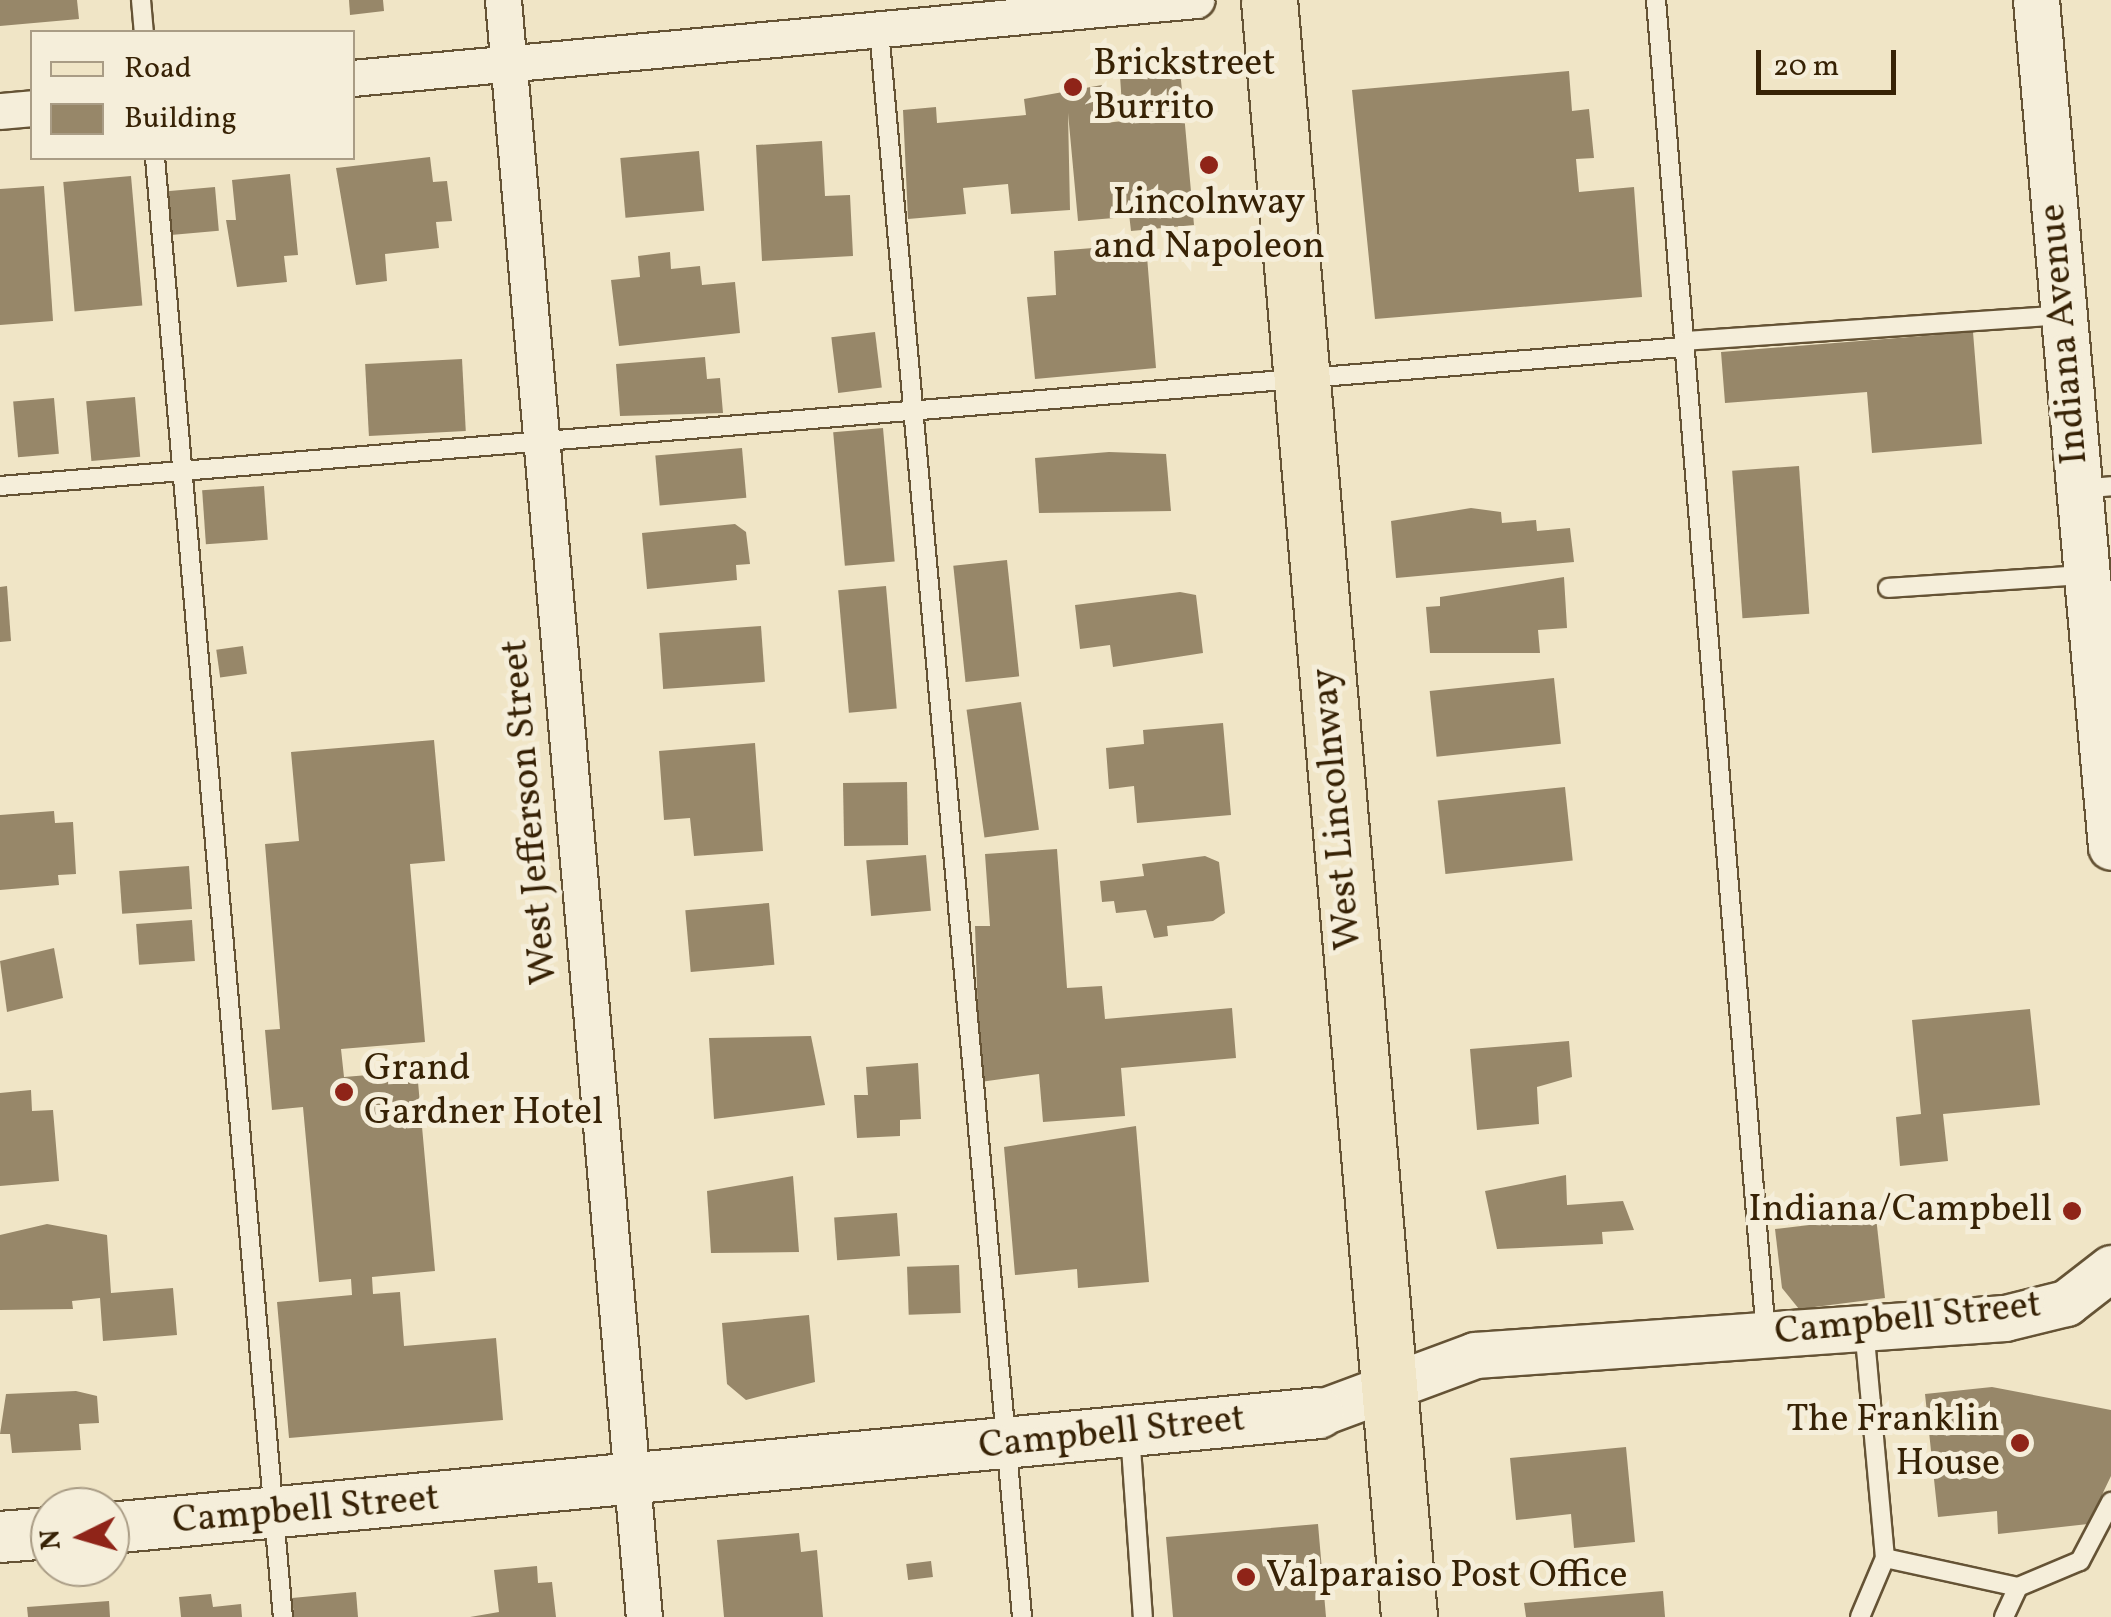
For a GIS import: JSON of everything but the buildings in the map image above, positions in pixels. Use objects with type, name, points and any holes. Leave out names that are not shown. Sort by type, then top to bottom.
[{"type":"main road","name":"West Lincolnway","points":[[1269,0],[1408,1617]]},
{"type":"main road","name":"Campbell Street","points":[[130,1526],[632,1484],[1319,1413]]},
{"type":"main road","points":[[0,1537],[30,1535]]},
{"type":"street","name":"West Jefferson Street","points":[[502,0],[644,1617]]},
{"type":"street","points":[[355,78],[1196,0]]},
{"type":"street","name":"Indiana Avenue","points":[[2036,0],[2062,315],[2095,487],[2086,575],[2104,680],[2111,847]]},
{"type":"street","points":[[0,110],[30,108]]},
{"type":"street","name":"Campbell Street","points":[[1319,1413],[1388,1391],[1474,1354],[2004,1318],[2066,1304],[2106,1280]]},
{"type":"lane","points":[[141,0],[144,30]]},
{"type":"lane","points":[[1656,0],[1766,1335]]},
{"type":"lane","points":[[879,30],[1022,1617]]},
{"type":"lane","points":[[155,160],[283,1617]]},
{"type":"lane","points":[[0,486],[182,468],[542,444],[913,405],[1301,378],[2062,315]]},
{"type":"lane","points":[[1888,588],[2086,575]]},
{"type":"lane","points":[[1860,1617],[1885,1558],[1864,1328]]},
{"type":"lane","points":[[1130,1430],[1143,1617]]},
{"type":"lane","points":[[1885,1558],[2018,1587],[2080,1561],[2111,1502]]},
{"type":"lane","points":[[2004,1617],[2018,1587]]},
{"type":"place","name":"Brickstreet Burrito","points":[[1073,87]]},
{"type":"place","name":"Lincolnway and Napoleon","points":[[1209,165]]},
{"type":"place","name":"Grand Gardner Hotel","points":[[344,1092]]},
{"type":"place","name":"Indiana/Campbell","points":[[2072,1211]]},
{"type":"place","name":"The Franklin House","points":[[2020,1443]]},
{"type":"place","name":"Valparaiso Post Office","points":[[1246,1577]]}]
